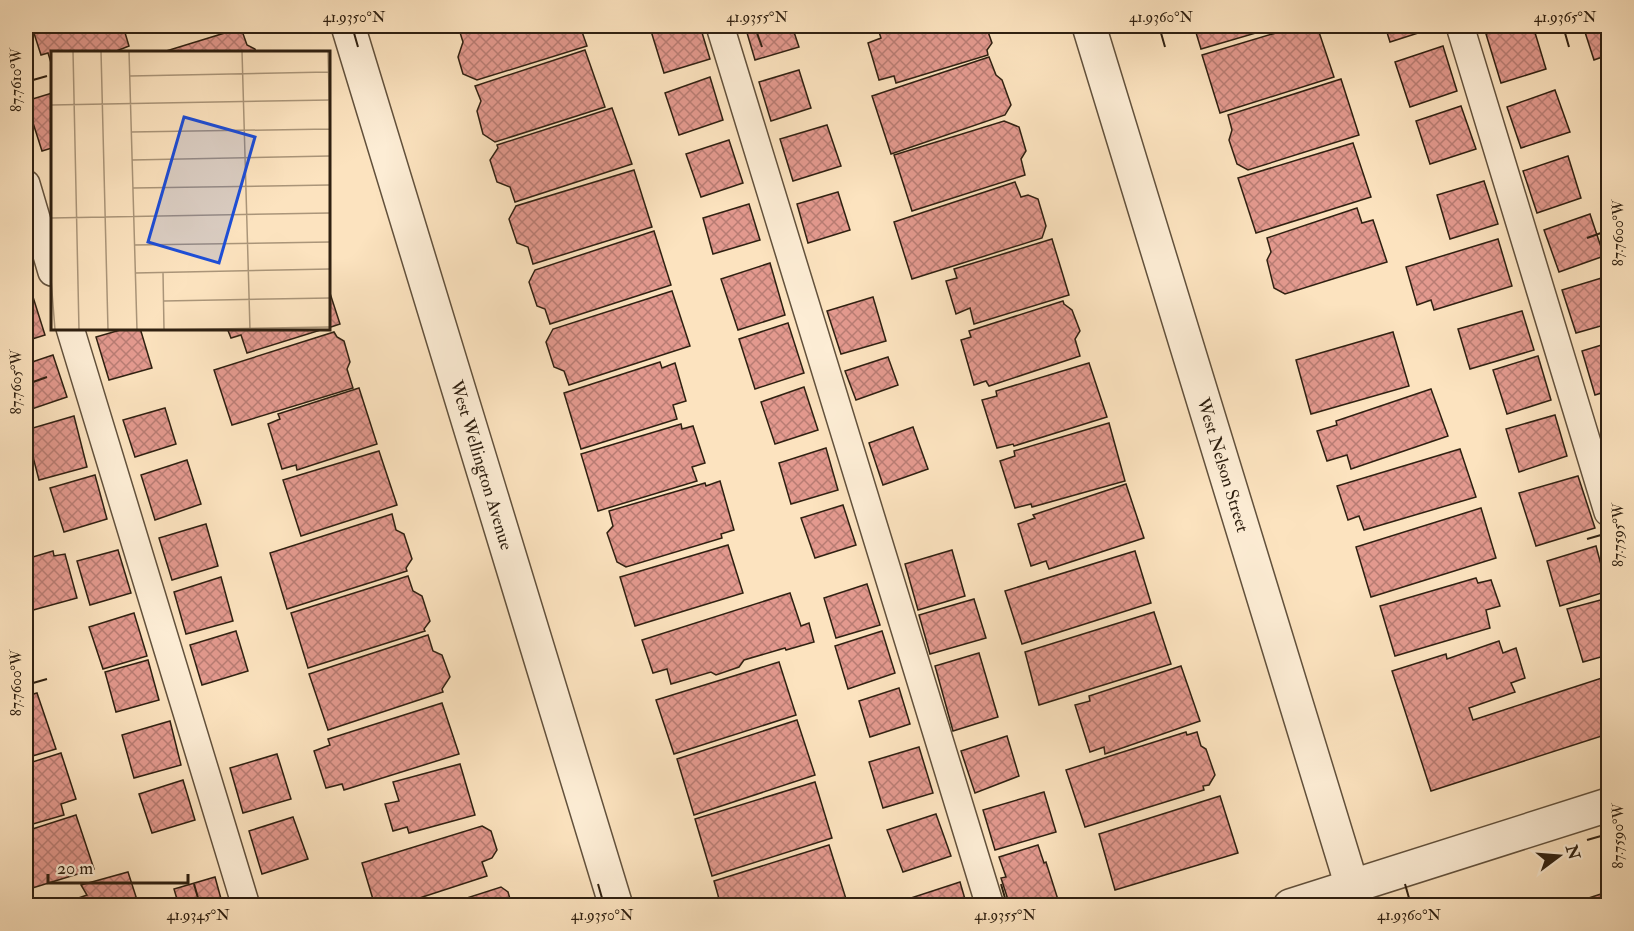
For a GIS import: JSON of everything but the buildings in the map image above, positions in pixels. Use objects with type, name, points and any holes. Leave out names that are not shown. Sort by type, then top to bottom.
[{"type":"street","name":"West Wellington Avenue","points":[[348,26],[616,906]]},
{"type":"street","name":"West Nelson Street","points":[[1089,26],[1355,896]]},
{"type":"street","points":[[1290,906],[1355,896],[1608,805]]},
{"type":"lane","points":[[720,26],[990,906]]},
{"type":"lane","points":[[1460,26],[1608,513]]},
{"type":"lane","points":[[26,184],[51,269]]},
{"type":"lane","points":[[71,330],[246,906]]}]
